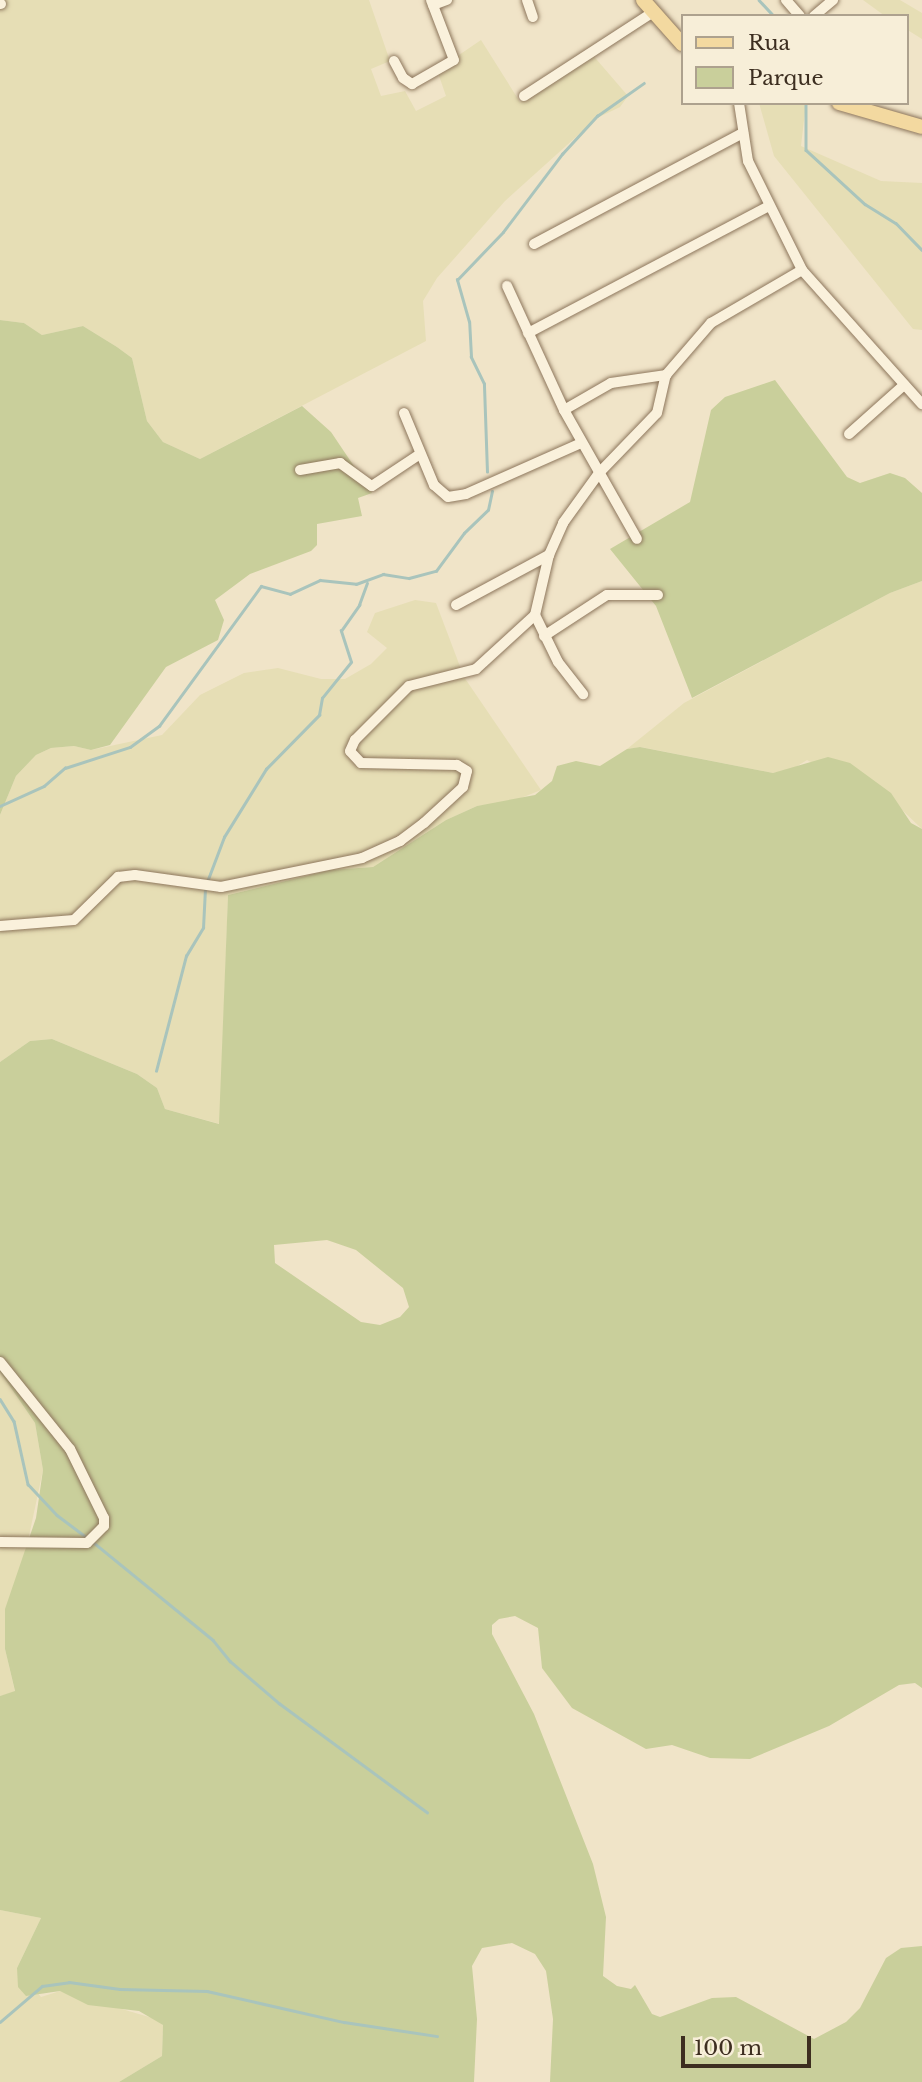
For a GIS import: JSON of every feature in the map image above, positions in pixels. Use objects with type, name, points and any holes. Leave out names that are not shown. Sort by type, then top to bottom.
[{"type":"main road","points":[[643,0],[680,42]]},
{"type":"main road","points":[[846,105],[922,127]]},
{"type":"street","points":[[394,61],[403,78],[412,84],[452,63],[455,57],[432,3],[447,0]]},
{"type":"street","points":[[527,0],[533,17]]},
{"type":"street","points":[[786,0],[798,14]]},
{"type":"street","points":[[816,14],[829,1]]},
{"type":"street","points":[[524,96],[652,13]]},
{"type":"street","points":[[739,105],[748,161],[802,270],[922,404]]},
{"type":"street","points":[[534,244],[743,133]]},
{"type":"street","points":[[528,333],[769,206]]},
{"type":"street","points":[[0,926],[74,919],[118,877],[135,875],[221,887],[362,859],[400,842],[464,787],[467,771],[457,765],[362,763],[352,756],[352,746],[409,686],[469,671],[482,665],[535,615],[549,555],[563,523],[599,473],[657,413],[666,375],[711,323],[802,270]]},
{"type":"street","points":[[507,286],[564,410],[637,539]]},
{"type":"street","points":[[564,410],[611,383],[666,375]]},
{"type":"street","points":[[849,434],[904,385]]},
{"type":"street","points":[[404,413],[430,478],[443,495],[459,497],[581,443]]},
{"type":"street","points":[[300,471],[340,463],[370,486],[420,454]]},
{"type":"street","points":[[456,605],[549,555]]},
{"type":"street","points":[[544,636],[607,595],[658,595]]},
{"type":"street","points":[[535,615],[544,636],[583,694]]},
{"type":"street","points":[[0,1362],[70,1449],[104,1518],[104,1525],[87,1543],[0,1542]]},
{"type":"shaded area","points":[[0,0],[369,0],[390,61],[371,69],[381,96],[405,91],[416,111],[446,96],[437,70],[481,40],[520,102],[591,53],[628,96],[620,107],[597,118],[505,201],[437,278],[423,301],[426,341],[200,459],[163,442],[147,421],[132,358],[117,347],[83,326],[42,335],[24,323],[0,320]]},
{"type":"shaded area","points":[[863,0],[900,0],[922,13],[922,39],[908,30],[908,14],[882,14]]},
{"type":"shaded area","points":[[760,105],[806,105],[801,146],[881,181],[922,183],[922,330],[913,329],[774,156]]},
{"type":"shaded area","points":[[922,581],[922,829],[901,809],[807,760],[791,770],[773,773],[641,747],[627,749],[684,703],[890,593]]},
{"type":"shaded area","points":[[415,600],[436,603],[464,677],[541,790],[511,802],[477,806],[446,820],[373,867],[330,870],[228,895],[220,1124],[165,1109],[157,1088],[137,1074],[52,1039],[30,1041],[0,1062],[0,815],[16,776],[36,755],[51,748],[74,746],[91,750],[162,735],[200,695],[244,673],[278,668],[321,679],[345,679],[371,664],[387,648],[367,632],[375,613]]},
{"type":"shaded area","points":[[0,1372],[35,1423],[43,1470],[5,1649],[15,1692],[0,1696]]},
{"type":"shaded area","points":[[0,1910],[41,1918],[17,1968],[41,1997],[60,1991],[156,2019],[163,2025],[162,2056],[119,2082],[0,2082]]},
{"type":"green space","points":[[0,320],[24,323],[42,335],[83,326],[117,347],[132,358],[147,421],[163,442],[200,459],[302,406],[331,432],[372,493],[358,498],[362,516],[317,524],[317,545],[311,551],[250,574],[215,600],[224,620],[218,640],[166,667],[110,745],[91,750],[74,746],[51,748],[36,755],[16,776],[0,815]]},
{"type":"green space","points":[[775,380],[847,477],[860,483],[890,473],[905,478],[922,493],[922,581],[890,593],[692,698],[656,606],[610,549],[690,502],[711,410],[725,397]]},
{"type":"green space","points":[[640,747],[773,773],[828,757],[850,763],[891,793],[911,823],[922,829],[922,1688],[915,1683],[899,1685],[829,1726],[750,1759],[710,1758],[672,1745],[646,1749],[572,1708],[542,1668],[538,1628],[515,1616],[499,1619],[492,1625],[492,1634],[534,1714],[593,1864],[606,1917],[603,1976],[617,1986],[631,1989],[635,1985],[652,2014],[660,2017],[712,1998],[736,1997],[814,2039],[846,2022],[860,2008],[886,1958],[901,1948],[922,1946],[922,2082],[550,2082],[553,2019],[546,1971],[535,1954],[512,1943],[482,1948],[472,1966],[477,2019],[474,2082],[119,2082],[162,2056],[163,2025],[139,2011],[88,2005],[60,1991],[26,1996],[18,1987],[17,1968],[41,1918],[0,1910],[0,1696],[15,1691],[5,1649],[5,1609],[36,1518],[43,1470],[35,1423],[0,1372],[0,1062],[30,1041],[52,1039],[137,1074],[157,1088],[165,1109],[219,1124],[228,895],[330,870],[373,867],[446,820],[477,806],[535,795],[552,781],[557,766],[576,761],[600,766],[627,749]],"holes":[[[327,1240],[356,1250],[403,1288],[409,1307],[400,1317],[380,1325],[361,1322],[275,1263],[274,1245]]]},
{"type":"waterway","points":[[759,0],[772,14]]},
{"type":"waterway","points":[[487,472],[484,384],[471,357],[469,322],[457,280],[503,232],[562,154],[597,116],[644,83]]},
{"type":"waterway","points":[[806,105],[806,150],[865,204],[896,223],[922,250]]},
{"type":"waterway","points":[[0,806],[44,786],[65,768],[130,747],[159,726],[261,586],[290,594],[320,580],[356,584],[383,574],[409,578],[436,571],[464,533],[488,510],[492,491]]},
{"type":"waterway","points":[[207,882],[224,837],[266,769],[319,715],[322,698],[351,662],[341,631],[359,605],[367,583]]},
{"type":"waterway","points":[[156,1071],[186,956],[203,928],[205,888]]},
{"type":"waterway","points":[[0,1399],[14,1421],[28,1484],[57,1515],[88,1538]]},
{"type":"waterway","points":[[93,1542],[213,1640],[230,1661],[279,1703],[427,1812]]},
{"type":"waterway","points":[[0,2022],[42,1986],[69,1982],[120,1989],[207,1991],[344,2022],[437,2036]]}]
